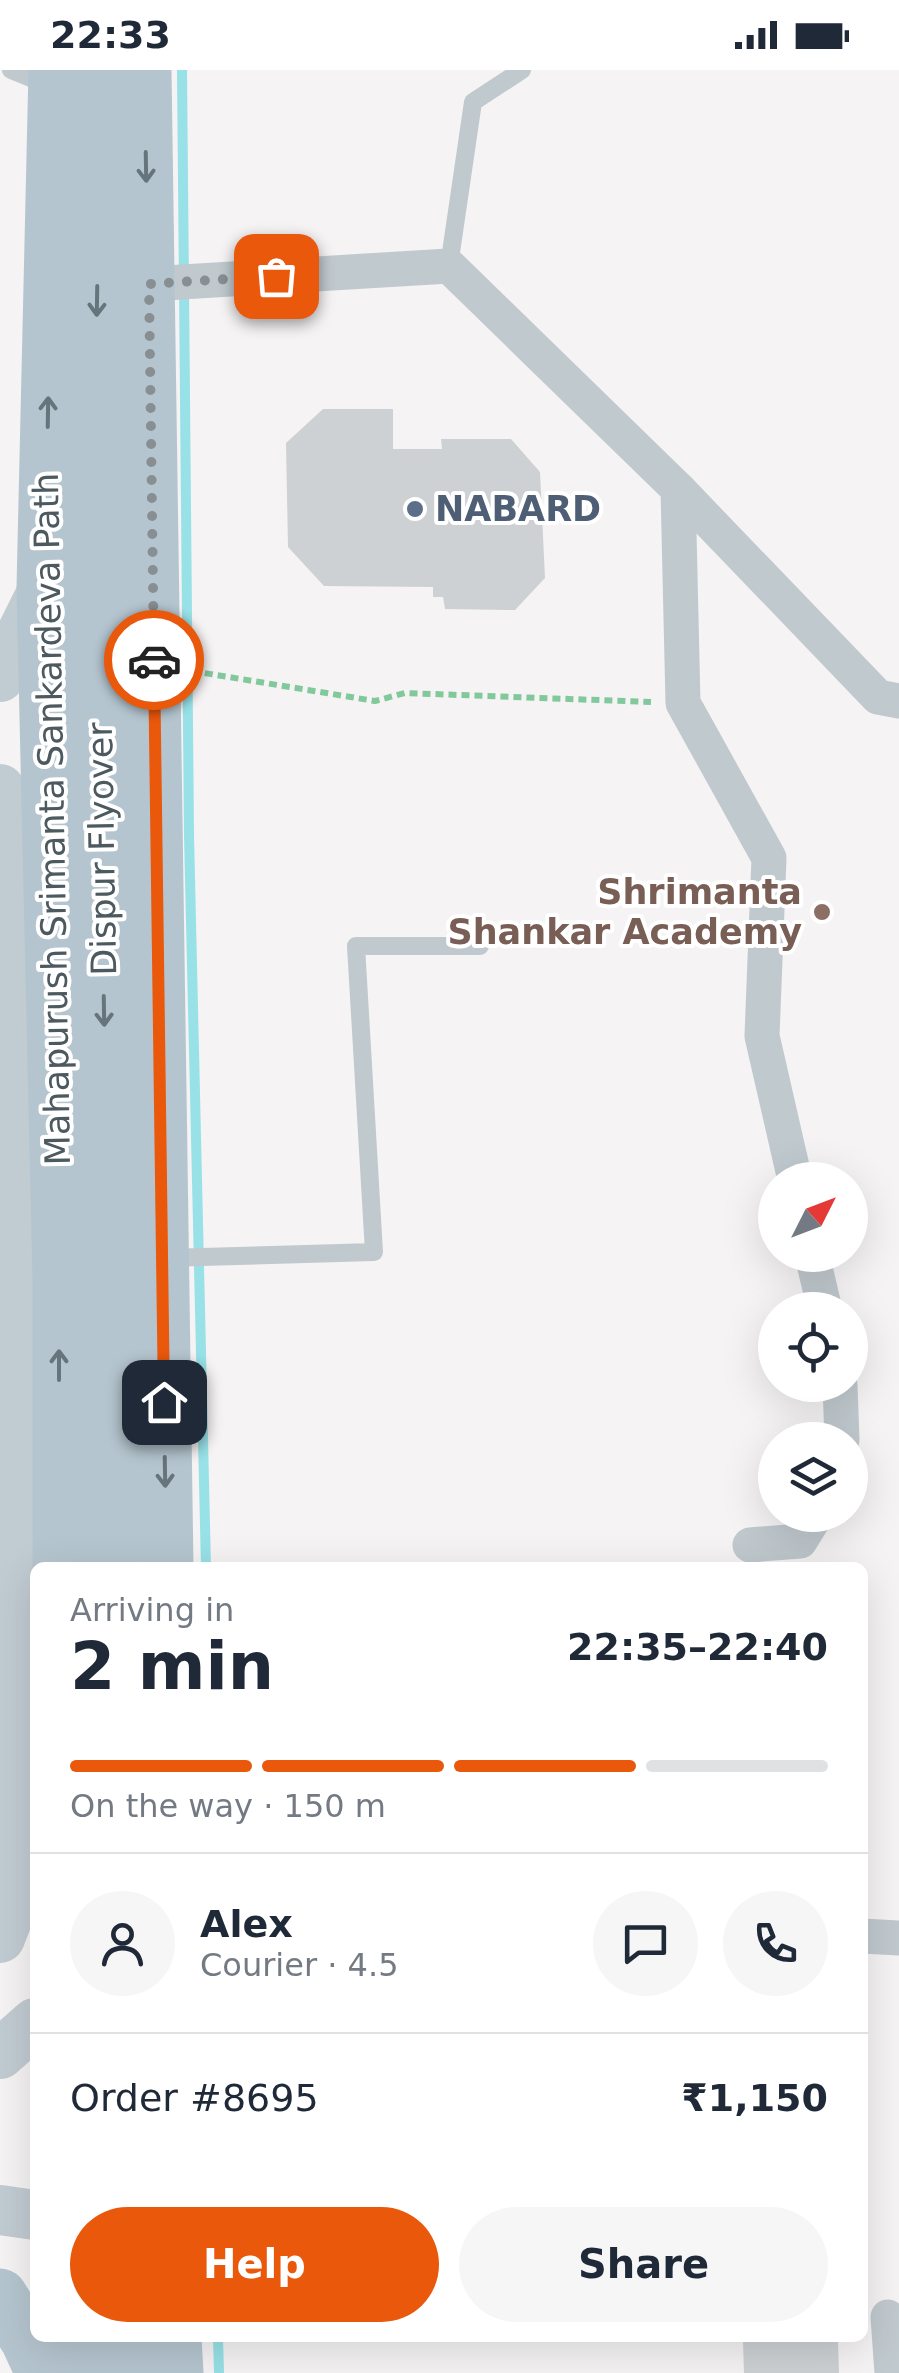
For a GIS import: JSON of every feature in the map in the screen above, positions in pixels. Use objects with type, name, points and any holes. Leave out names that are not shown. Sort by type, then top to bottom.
[{"type":"main road","points":[[144,70],[157,283],[170,1258],[166,1562]]},
{"type":"main road","name":"Mahapurush Srimanta Sankardeva Path","points":[[60,1562],[60,1279],[44,588],[64,79]]},
{"type":"main road","name":"Dispur Flyover","points":[[64,79],[95,422],[113,1562]]},
{"type":"main road","points":[[0,677],[44,588]]},
{"type":"main road","points":[[0,789],[7,1320],[25,1794],[22,1881],[0,1938]]},
{"type":"main road","points":[[17,1508],[59,1447]]},
{"type":"main road","points":[[0,2054],[30,2027]]},
{"type":"main road","points":[[0,2210],[30,2214]]},
{"type":"main road","points":[[0,2296],[43,2373]]},
{"type":"main road","points":[[83,2342],[84,2373]]},
{"type":"main road","points":[[122,2342],[122,2373]]},
{"type":"main road","points":[[174,2342],[176,2373]]},
{"type":"street","points":[[157,283],[448,266],[678,490],[878,697],[899,701]]},
{"type":"street","points":[[678,490],[683,703],[769,858],[762,1036],[791,1162]]},
{"type":"street","points":[[750,1545],[800,1540],[805,1532]]},
{"type":"street","points":[[868,1936],[899,1938]]},
{"type":"street","points":[[883,2316],[892,2373]]},
{"type":"lane","points":[[448,266],[474,102],[522,70]]},
{"type":"lane","points":[[170,1258],[374,1252],[356,946],[480,946]]},
{"type":"path","points":[[190,670],[376,702],[405,693],[683,703]]},
{"type":"building","name":"NABARD","points":[[323,409],[393,409],[393,449],[442,449],[441,439],[511,439],[540,472],[545,578],[515,610],[445,609],[443,597],[433,597],[433,587],[324,586],[288,547],[286,443]]},
{"type":"building","points":[[743,2342],[838,2342],[839,2373],[744,2373]]},
{"type":"waterway","points":[[182,70],[189,835],[206,1562]]},
{"type":"waterway","points":[[218,2342],[219,2373]]},
{"type":"way so far","points":[[154,660],[149,284],[276,276]]},
{"type":"place","name":"NABARD","points":[[415,509]]},
{"type":"place","name":"Shrimanta Shankar Academy","points":[[822,912]]},
{"type":"route","points":[[154,660],[164,1402]]}]
